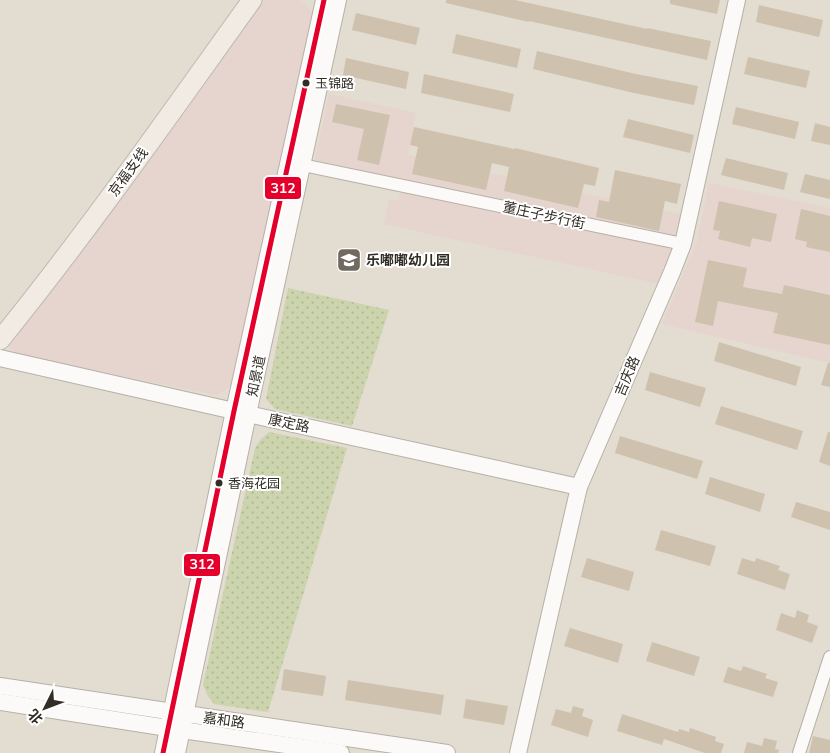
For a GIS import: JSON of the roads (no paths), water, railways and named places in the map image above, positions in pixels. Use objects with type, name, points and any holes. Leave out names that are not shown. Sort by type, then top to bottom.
[{"type":"main road","name":"京福支线","points":[[0,322],[98,193],[238,0]]},
{"type":"main road","name":"京福支线","points":[[0,340],[91,224],[252,0]]},
{"type":"main road","name":"知景道","points":[[296,164],[324,0]]},
{"type":"main road","name":"知景道","points":[[177,753],[175,729],[178,713],[241,413],[296,164],[338,0]]},
{"type":"main road","name":"吉庆路","points":[[518,753],[579,487],[683,244],[737,0]]},
{"type":"main road","name":"康定路","points":[[0,358],[579,487]]},
{"type":"main road","name":"嘉和路","points":[[0,686],[447,753]]},
{"type":"main road","name":"嘉和路","points":[[0,702],[341,753]]},
{"type":"main road","name":"知景道","points":[[163,753],[175,729]]},
{"type":"street","name":"董庄子步行街","points":[[296,164],[683,244]]},
{"type":"street","points":[[799,753],[830,657]]},
{"type":"place","name":"玉锦路","points":[[306,83]]},
{"type":"place","name":"乐嘟嘟幼儿园","points":[[349,260]]},
{"type":"place","name":"香海花园","points":[[219,483]]}]
